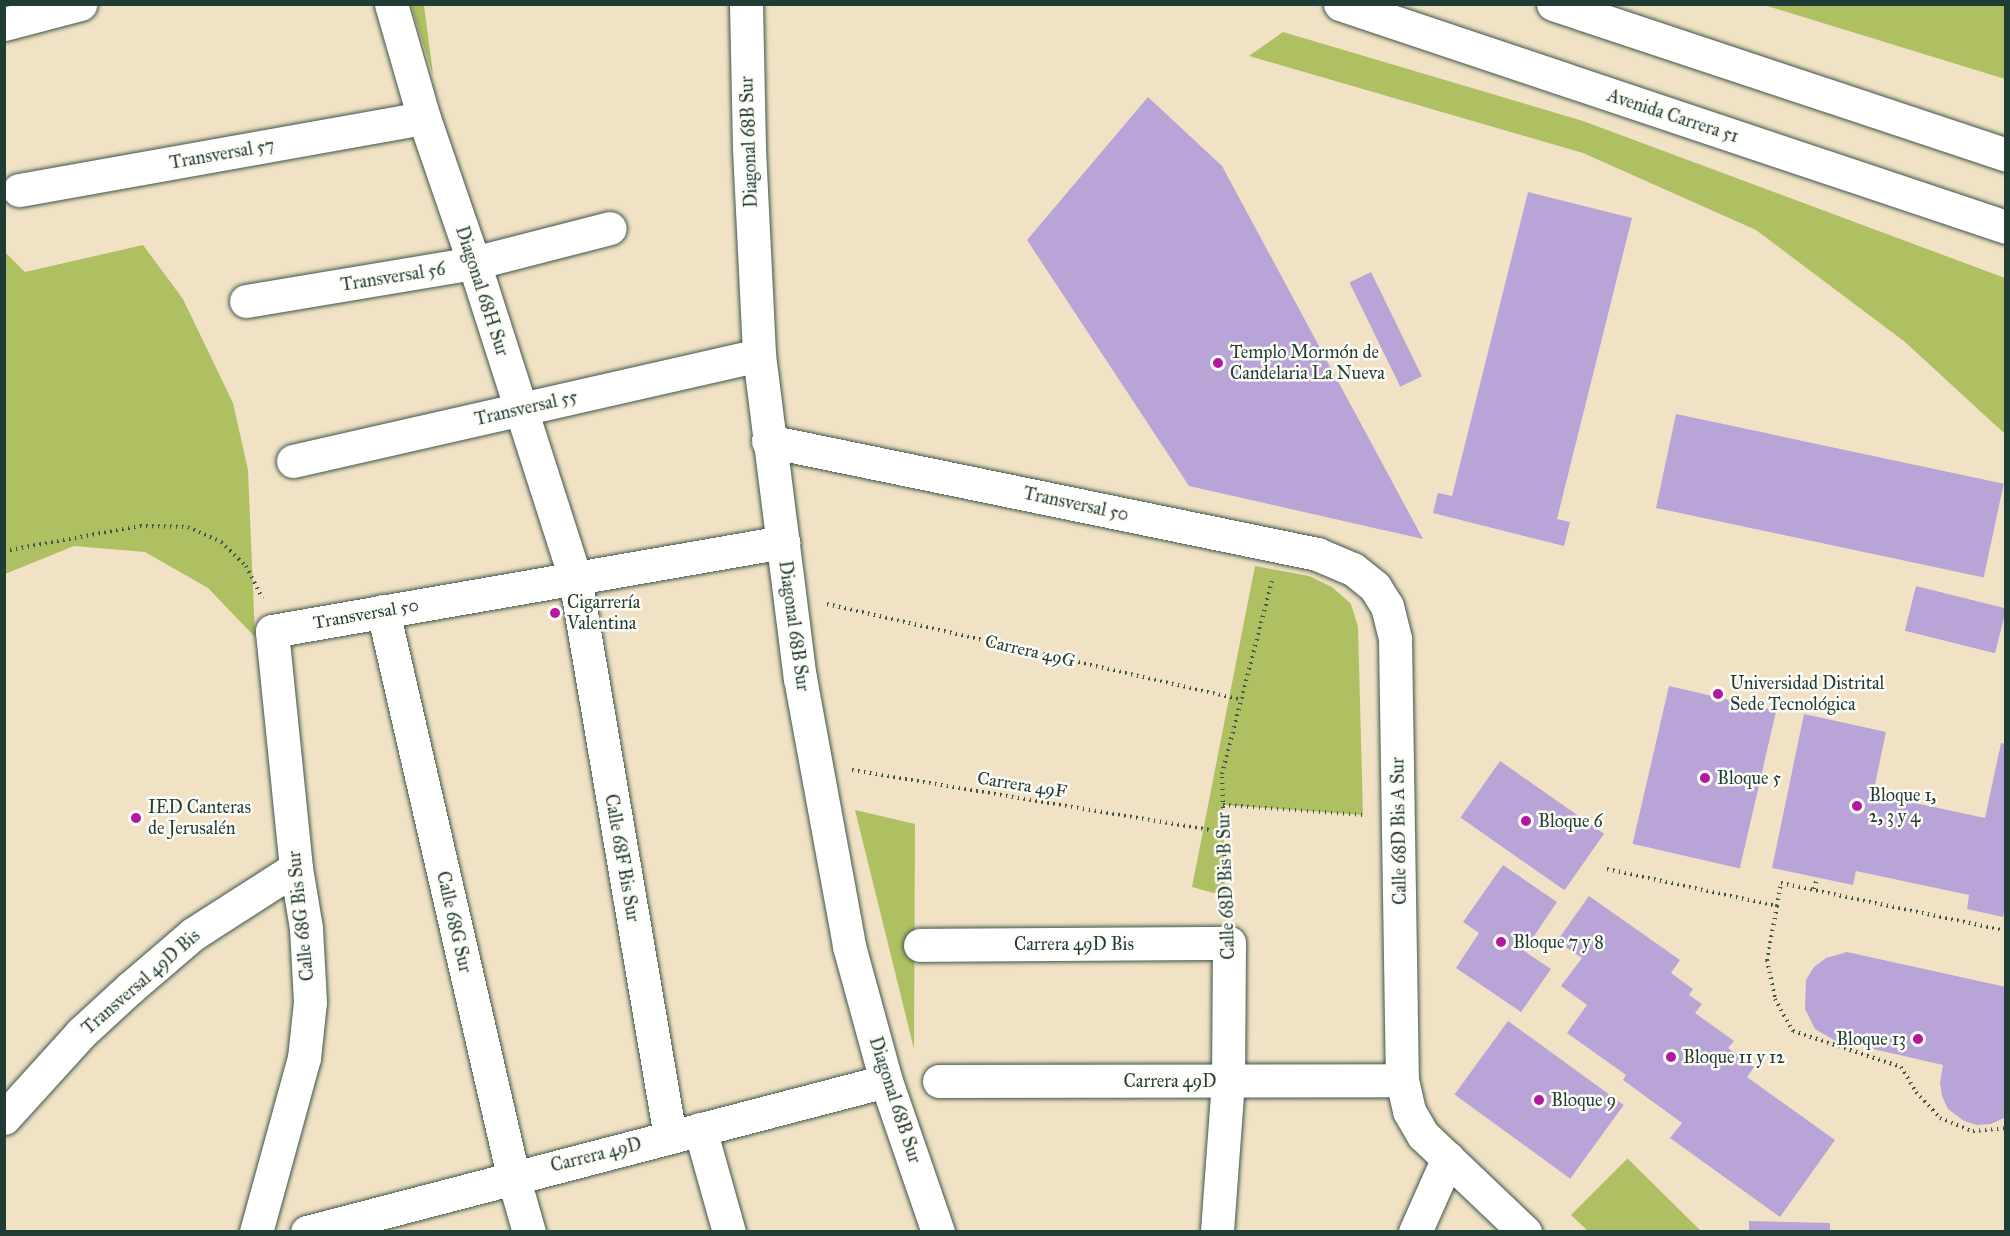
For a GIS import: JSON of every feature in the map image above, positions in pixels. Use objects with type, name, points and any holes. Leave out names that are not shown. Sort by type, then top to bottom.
[{"type":"street","points":[[4,24],[80,4]]},
{"type":"street","name":"Diagonal 68H Sur","points":[[390,4],[424,118],[474,263],[575,578]]},
{"type":"street","name":"Diagonal 68B Sur","points":[[746,4],[751,196],[759,355],[768,441],[783,542],[814,678],[816,764],[849,946],[886,1081],[938,1232]]},
{"type":"street","name":"Avenida Carrera 51","points":[[1340,4],[2006,227]]},
{"type":"street","points":[[1553,4],[2006,155]]},
{"type":"street","name":"Transversal 57","points":[[19,190],[424,118]]},
{"type":"street","name":"Transversal 56","points":[[246,301],[474,263],[610,228]]},
{"type":"street","name":"Transversal 55","points":[[293,462],[759,355]]},
{"type":"street","name":"Transversal 50","points":[[768,441],[1317,554],[1353,569],[1375,586]]},
{"type":"street","name":"Transversal 50","points":[[272,631],[783,542]]},
{"type":"street","name":"Calle 68F Bis Sur","points":[[575,578],[685,1133],[729,1232]]},
{"type":"street","name":"Calle 68D Bis A Sur","points":[[1375,586],[1387,606],[1395,639],[1402,1080],[1409,1112],[1423,1136],[1525,1232]]},
{"type":"street","name":"Calle 68G Sur","points":[[382,611],[513,1176],[529,1232]]},
{"type":"street","name":"Calle 68G Bis Sur","points":[[256,1232],[304,1058],[310,1002],[306,928],[296,868],[272,631]]},
{"type":"street","name":"Transversal 49D Bis","points":[[4,1118],[81,1034],[193,934],[296,868]]},
{"type":"street","name":"Carrera 49D Bis","points":[[920,945],[1229,943]]},
{"type":"street","name":"Calle 68D Bis B Sur","points":[[1217,1232],[1228,1081],[1229,943]]},
{"type":"street","name":"Carrera 49D","points":[[939,1081],[1402,1080]]},
{"type":"street","name":"Carrera 49D","points":[[307,1232],[382,1222],[513,1176],[886,1081]]},
{"type":"street","points":[[1415,1232],[1448,1158]]},
{"type":"path","points":[[4,551],[140,526],[188,527],[221,542],[246,566],[261,596],[272,631]]},
{"type":"path","name":"Calle 68D Bis B Sur","points":[[1229,943],[1222,774],[1281,547]]},
{"type":"path","name":"Carrera 49G","points":[[822,609],[831,604],[1242,700]]},
{"type":"path","name":"Carrera 49F","points":[[816,764],[1224,831]]},
{"type":"path","points":[[1223,805],[1399,818]]},
{"type":"path","points":[[1607,869],[1777,906]]},
{"type":"path","points":[[1814,890],[1817,878]]},
{"type":"path","points":[[2006,931],[1781,883],[1767,960],[1775,999],[1793,1031],[1901,1067],[1916,1092],[1940,1118],[1973,1131],[2006,1128]]},
{"type":"green space","points":[[411,5],[424,5],[433,75]]},
{"type":"green space","points":[[1764,5],[2005,5],[2005,79]]},
{"type":"green space","points":[[1283,32],[1583,121],[2005,278],[2005,434],[1905,342],[1756,230],[1583,153],[1249,56]]},
{"type":"green space","points":[[143,245],[183,299],[233,403],[248,470],[255,637],[208,588],[145,552],[74,546],[5,574],[5,252],[25,272]]},
{"type":"green space","points":[[1255,566],[1309,576],[1332,587],[1351,604],[1358,627],[1363,815],[1223,805],[1225,896],[1192,887]]},
{"type":"green space","points":[[855,810],[915,824],[914,1049]]},
{"type":"green space","points":[[1628,1158],[1701,1231],[1588,1231],[1571,1215]]},
{"type":"building","name":"Templo Mormón de Candelaria La Nueva","points":[[1148,97],[1222,166],[1423,539],[1189,486],[1027,240]]},
{"type":"building","points":[[1528,192],[1632,218],[1557,519],[1570,522],[1564,546],[1433,513],[1438,493],[1452,496]]},
{"type":"building","points":[[1371,272],[1422,376],[1400,387],[1349,283]]},
{"type":"building","points":[[1676,414],[2004,484],[1984,578],[1656,508]]},
{"type":"building","points":[[1916,586],[2006,608],[1995,653],[1905,631]]},
{"type":"building","name":"Bloque 5","points":[[1669,686],[1776,711],[1740,869],[1633,844]]},
{"type":"building","name":"Bloque 1, 2, 3 y 4","points":[[1804,714],[1886,732],[1873,794],[1985,818],[2001,743],[2006,744],[2006,902],[2003,917],[1967,909],[1969,895],[1856,871],[1853,885],[1772,868]]},
{"type":"building","name":"Bloque 6","points":[[1500,761],[1604,834],[1564,890],[1460,818]]},
{"type":"building","name":"Bloque 7 y 8","points":[[1503,865],[1557,902],[1524,951],[1551,969],[1521,1012],[1456,968],[1479,933],[1463,922]]},
{"type":"building","name":"Bloque 11 y 12","points":[[1589,896],[1680,960],[1671,973],[1693,989],[1689,995],[1702,1004],[1695,1013],[1734,1041],[1728,1048],[1754,1067],[1747,1077],[1835,1140],[1780,1217],[1670,1138],[1682,1123],[1623,1080],[1626,1075],[1567,1033],[1587,1005],[1561,986],[1582,958],[1557,941]]},
{"type":"building","name":"Bloque 13","points":[[1847,952],[2006,987],[2006,1117],[1991,1124],[1977,1125],[1964,1121],[1948,1109],[1942,1096],[1940,1083],[1943,1065],[1834,1040],[1815,1029],[1805,1009],[1806,980],[1814,967],[1826,958]]},
{"type":"building","name":"Bloque 9","points":[[1508,1021],[1624,1105],[1570,1179],[1455,1095]]},
{"type":"building","points":[[1749,1221],[1830,1223],[1830,1232],[1749,1232]]},
{"type":"place","name":"Templo Mormón de Candelaria La Nueva","points":[[1218,363]]},
{"type":"place","name":"Cigarrería Valentina","points":[[555,613]]},
{"type":"place","name":"Universidad Distrital Sede Tecnológica","points":[[1718,694]]},
{"type":"place","name":"Bloque 5","points":[[1705,778]]},
{"type":"place","name":"Bloque 1, 2, 3 y 4","points":[[1857,806]]},
{"type":"place","name":"IED Canteras de Jerusalén","points":[[136,818]]},
{"type":"place","name":"Bloque 6","points":[[1526,821]]},
{"type":"place","name":"Bloque 7 y 8","points":[[1501,942]]},
{"type":"place","name":"Bloque 13","points":[[1918,1039]]},
{"type":"place","name":"Bloque 11 y 12","points":[[1671,1057]]},
{"type":"place","name":"Bloque 9","points":[[1539,1100]]}]
